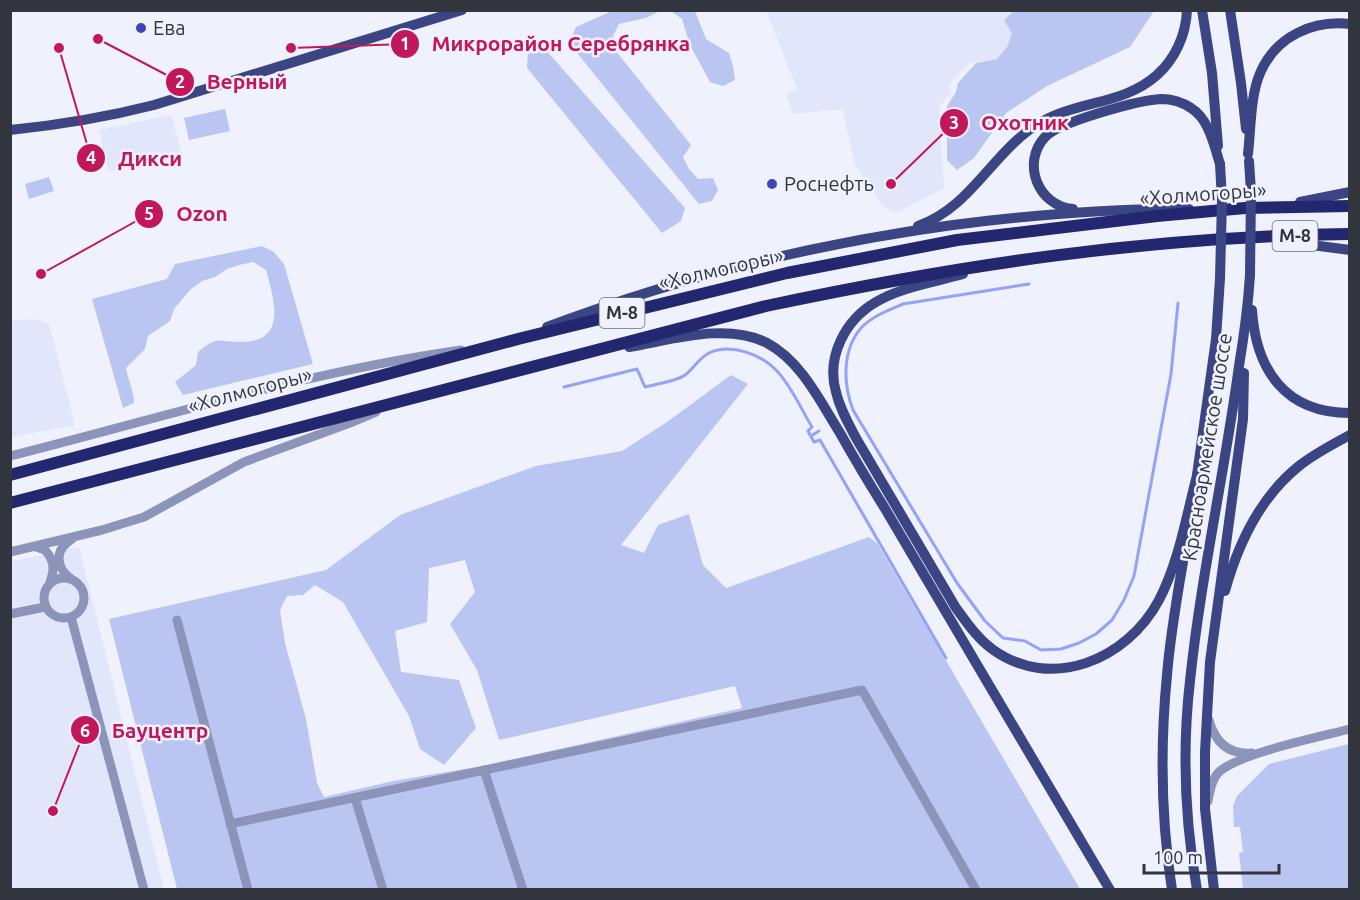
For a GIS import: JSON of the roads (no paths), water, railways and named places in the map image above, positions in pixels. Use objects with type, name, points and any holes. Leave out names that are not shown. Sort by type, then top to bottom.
[{"type":"highway","name":"«Холмогоры»","points":[[10,475],[518,339],[787,273],[957,240],[1157,216],[1239,209],[1350,206]]},
{"type":"highway","name":"М-8","points":[[10,503],[766,306],[900,278],[1094,250],[1242,238],[1350,234]]},
{"type":"main road","points":[[10,130],[69,123],[154,105],[462,10]]},
{"type":"main road","points":[[893,234],[939,218],[953,208],[1013,143],[1044,120],[1108,101],[1156,76],[1169,62],[1180,42],[1186,23],[1187,10]]},
{"type":"main road","name":"Красноармейское шоссе","points":[[1172,890],[1167,856],[1163,794],[1162,734],[1167,674],[1216,339],[1220,278],[1222,200],[1220,164],[1212,73],[1202,10]]},
{"type":"main road","name":"Красноармейское шоссе","points":[[1197,890],[1191,853],[1187,796],[1186,735],[1190,682],[1200,604],[1234,400],[1250,279],[1251,202],[1248,158],[1241,83],[1230,10]]},
{"type":"main road","points":[[1248,158],[1254,100],[1260,72],[1270,56],[1281,43],[1306,29],[1323,24],[1350,24]]},
{"type":"main road","points":[[1091,210],[1066,208],[1055,204],[1046,197],[1034,178],[1034,155],[1040,144],[1055,129],[1071,122],[1146,101],[1163,99],[1178,101],[1193,109],[1201,117],[1220,164]]},
{"type":"main road","points":[[518,339],[575,316],[686,279],[791,254],[893,234],[1023,216],[1091,210],[1239,209],[1312,201],[1350,192]]},
{"type":"main road","points":[[1242,238],[1301,242],[1350,250]]},
{"type":"main road","points":[[1010,261],[905,290],[877,301],[859,314],[845,331],[837,347],[833,369],[835,389],[842,412],[851,430],[956,608],[974,633],[992,650],[1029,666],[1053,669],[1095,661],[1116,650],[1136,633],[1159,599],[1174,559],[1198,468]]},
{"type":"main road","points":[[1250,279],[1253,325],[1261,358],[1273,378],[1289,396],[1310,407],[1327,412],[1350,412]]},
{"type":"main road","points":[[1214,890],[1205,809],[1207,700],[1243,419],[1245,325]]},
{"type":"main road","points":[[571,356],[707,334],[729,333],[750,336],[767,343],[784,355],[798,369],[821,402],[1110,890]]},
{"type":"main road","points":[[1214,632],[1233,560],[1249,525],[1271,494],[1298,467],[1350,435]]},
{"type":"street","points":[[10,456],[318,375],[409,357],[496,345]]},
{"type":"street","points":[[10,552],[144,517],[244,462],[350,423],[401,400]]},
{"type":"street","points":[[31,547],[40,548],[49,555],[54,569],[44,593],[45,607],[56,617],[71,617],[82,607],[84,597],[78,583],[63,573],[58,557],[63,545],[77,536]]},
{"type":"street","points":[[50,582],[59,578],[70,578]]},
{"type":"street","points":[[10,614],[45,607]]},
{"type":"street","points":[[71,617],[144,890]]},
{"type":"street","points":[[177,620],[248,890]]},
{"type":"street","points":[[230,824],[862,690],[976,890]]},
{"type":"street","points":[[1207,700],[1211,730],[1218,742],[1228,749],[1243,754],[1266,752]]},
{"type":"street","points":[[1205,809],[1213,782],[1218,773],[1227,767],[1266,752],[1350,729]]},
{"type":"street","points":[[484,770],[523,890]]},
{"type":"street","points":[[355,798],[383,890]]},
{"type":"waterway","points":[[1029,284],[903,304],[881,314],[861,328],[850,346],[846,378],[853,410],[957,583],[985,621],[1003,638],[1025,641],[1041,650],[1061,649],[1096,634],[1112,620],[1134,576],[1171,374],[1178,303]]},
{"type":"waterway","points":[[564,387],[637,369],[645,387],[666,382],[685,375],[702,358],[718,350],[736,350],[763,360],[777,371],[792,391],[812,427],[808,431],[814,442],[820,440],[946,658]]},
{"type":"waterway","points":[[811,436],[819,431]]},
{"type":"place","name":"Ева","points":[[141,28]]},
{"type":"place","name":"Верный","points":[[98,39]]},
{"type":"place","name":"Дикси","points":[[59,48]]},
{"type":"place","name":"Микрорайон Серебрянка","points":[[291,48]]},
{"type":"place","name":"Роснефть","points":[[772,184]]},
{"type":"place","name":"Охотник","points":[[891,184]]},
{"type":"place","name":"Ozon","points":[[41,274]]},
{"type":"place","name":"Бауцентр","points":[[53,811]]}]
